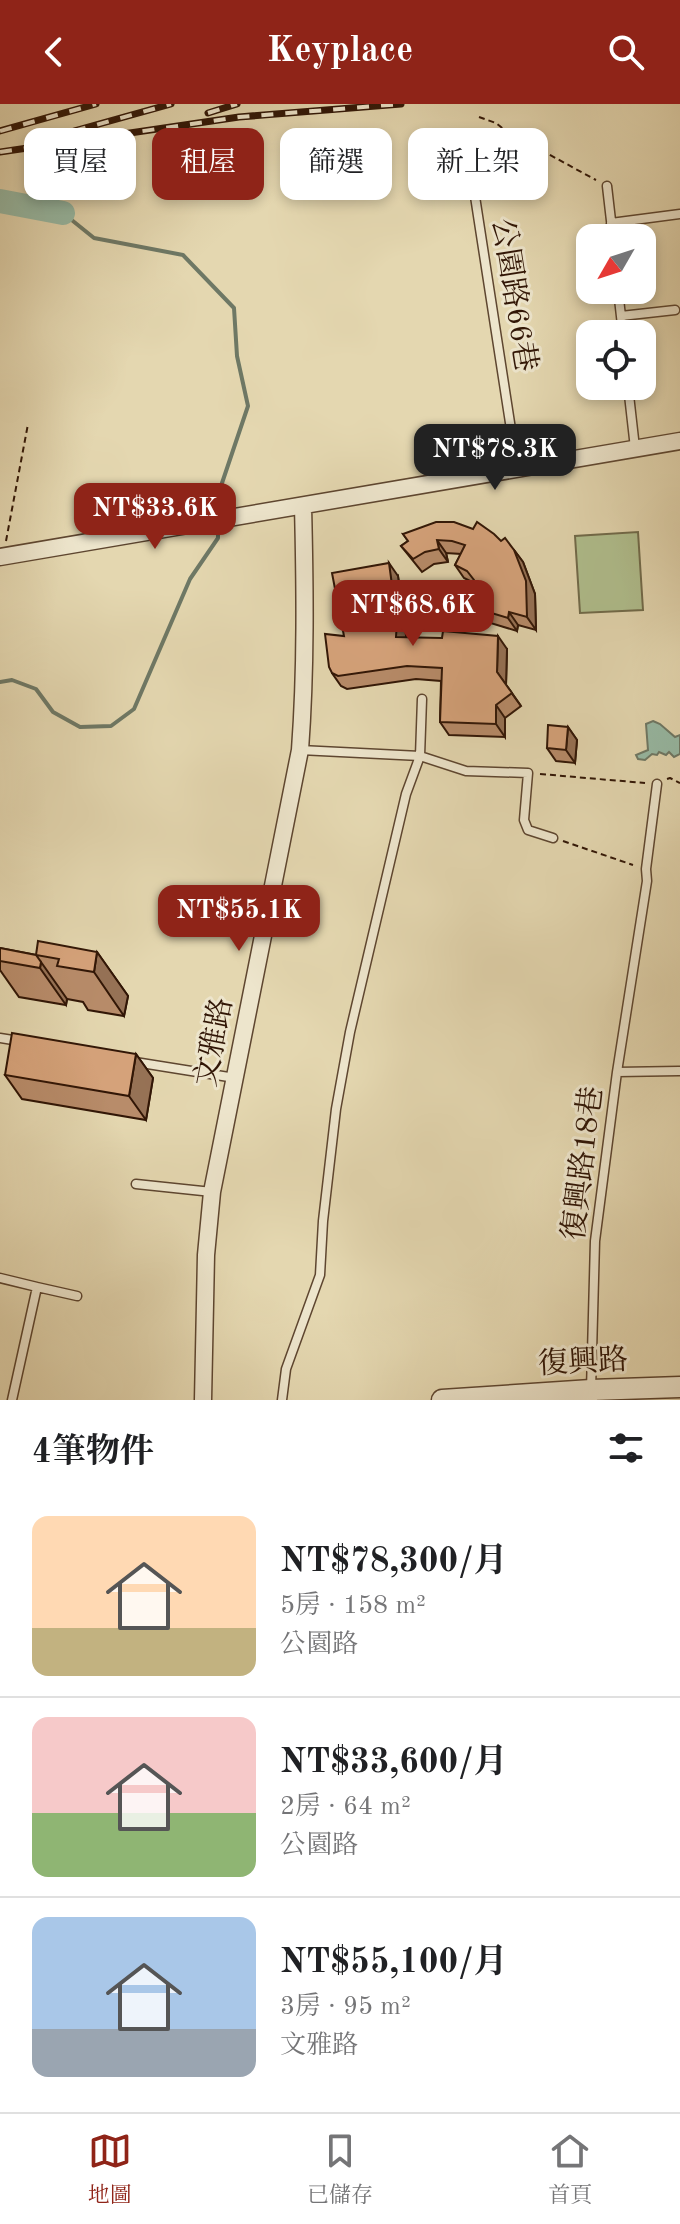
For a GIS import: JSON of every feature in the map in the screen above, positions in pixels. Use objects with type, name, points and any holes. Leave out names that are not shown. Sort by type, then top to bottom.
[{"type":"street","points":[[2,556],[680,441]]},
{"type":"street","name":"文雅路","points":[[203,1400],[206,1255],[212,1192],[300,750],[305,585],[303,506]]},
{"type":"street","name":"復興路","points":[[442,1400],[592,1395],[680,1387]]},
{"type":"lane","points":[[607,186],[611,223],[680,214]]},
{"type":"lane","name":"公園路66巷","points":[[476,200],[517,468]]},
{"type":"lane","points":[[620,304],[621,320]]},
{"type":"lane","points":[[621,316],[675,310]]},
{"type":"lane","points":[[630,400],[635,448]]},
{"type":"lane","points":[[282,1400],[286,1369],[320,1275],[336,1109],[350,1032],[406,794],[420,756],[422,699]]},
{"type":"lane","points":[[300,750],[420,756],[466,771],[528,773],[524,820],[528,830],[553,838]]},
{"type":"lane","name":"復興路18巷","points":[[592,1395],[595,1241],[647,881],[657,784]]},
{"type":"lane","points":[[0,1038],[30,1043]]},
{"type":"lane","points":[[120,1059],[235,1078]]},
{"type":"lane","points":[[617,1072],[680,1071],[680,1061]]},
{"type":"lane","points":[[136,1184],[212,1192]]},
{"type":"lane","points":[[0,1278],[77,1296]]},
{"type":"lane","points":[[12,1400],[37,1287]]},
{"type":"path","points":[[479,117],[502,128]]},
{"type":"path","points":[[548,154],[607,186]]},
{"type":"path","points":[[2,556],[28,424]]},
{"type":"path","points":[[528,773],[657,784]]},
{"type":"path","points":[[553,838],[646,869]]},
{"type":"shaded area","points":[[638,532],[643,610],[580,613],[575,536]]},
{"type":"shaded area","points":[[653,721],[675,737],[680,735],[680,754],[674,757],[669,752],[666,755],[659,752],[645,760],[638,759],[636,755],[648,750],[646,724]]},
{"type":"building","points":[[436,522],[454,522],[473,529],[477,522],[501,541],[505,538],[514,550],[526,581],[527,617],[509,612],[508,618],[478,609],[478,591],[474,580],[467,571],[455,565],[465,545],[437,540],[439,549],[413,559],[401,546],[408,541],[403,534]]},
{"type":"building","points":[[389,563],[397,622],[396,637],[442,638],[443,631],[498,636],[497,672],[512,693],[496,705],[496,724],[440,722],[442,668],[407,666],[338,676],[332,673],[325,634],[344,636],[332,573]]},
{"type":"building","points":[[548,725],[568,727],[566,750],[547,748]]},
{"type":"building","points":[[38,941],[97,952],[94,972],[57,966],[59,959],[36,955]]},
{"type":"building","points":[[0,948],[36,955],[41,962],[40,968],[0,961]]},
{"type":"building","points":[[12,1033],[136,1054],[129,1096],[5,1075]]},
{"type":"waterway","points":[[0,201],[63,213]]},
{"type":"waterway","points":[[63,213],[94,238],[183,255],[234,308],[237,356],[248,406],[221,486],[220,509]]},
{"type":"waterway","points":[[0,682],[12,680],[36,689],[53,712],[80,727],[111,726],[134,709],[190,579],[218,538],[218,532]]},
{"type":"railway","points":[[0,131],[96,104]]},
{"type":"railway","points":[[85,128],[171,104]]},
{"type":"railway","points":[[208,113],[237,104]]},
{"type":"railway","points":[[0,152],[239,117],[401,104]]}]
